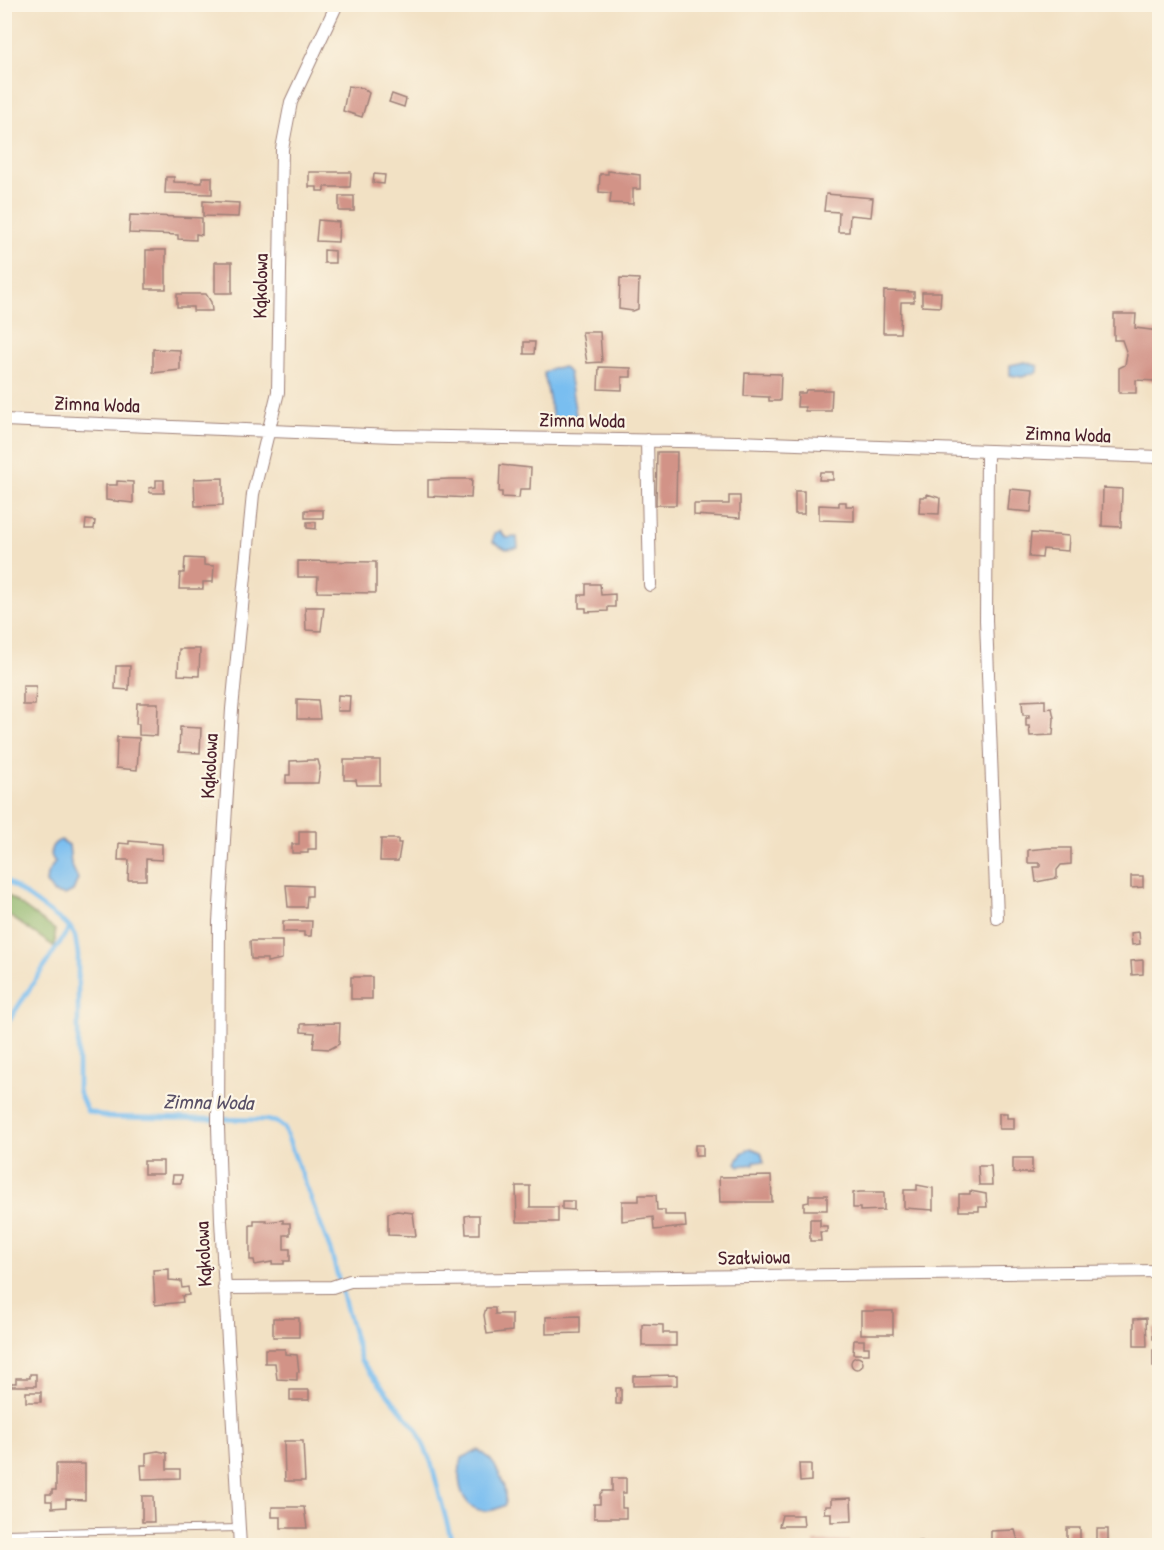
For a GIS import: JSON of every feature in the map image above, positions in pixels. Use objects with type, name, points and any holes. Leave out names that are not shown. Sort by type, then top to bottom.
[{"type":"street","name":"Kąkolowa","points":[[240,1545],[218,1127],[219,922],[233,697],[253,494],[260,459],[271,430],[278,392],[282,149],[291,102],[337,4]]},
{"type":"street","name":"Zimna Woda","points":[[4,420],[393,436],[647,440],[1160,457]]},
{"type":"street","points":[[647,440],[650,585]]},
{"type":"street","points":[[987,451],[986,620],[997,918]]},
{"type":"street","name":"Szałwiowa","points":[[225,1287],[332,1287],[350,1281],[1160,1271]]},
{"type":"lane","points":[[4,1533],[239,1528]]},
{"type":"green space","points":[[5,893],[55,930],[55,947],[5,913]]},
{"type":"water","points":[[1025,362],[1038,366],[1037,372],[1022,377],[1010,375],[1010,365]]},
{"type":"water","points":[[564,367],[569,373],[576,415],[571,420],[553,418],[544,373],[552,368]]},
{"type":"water","points":[[500,531],[506,538],[517,537],[518,548],[506,549],[493,542],[494,533]]},
{"type":"water","points":[[61,840],[69,845],[71,864],[78,879],[73,891],[65,895],[54,893],[46,883],[47,874],[55,862],[51,849]]},
{"type":"water","points":[[751,1148],[761,1152],[764,1162],[754,1161],[754,1164],[739,1166],[736,1163],[742,1153]]},
{"type":"water","points":[[478,1450],[495,1466],[504,1489],[505,1505],[492,1510],[473,1507],[466,1501],[459,1481],[462,1458]]},
{"type":"building","points":[[348,86],[363,88],[369,93],[362,117],[343,111]]},
{"type":"building","points":[[392,94],[406,99],[404,107],[389,102]]},
{"type":"building","points":[[608,171],[640,175],[640,189],[633,189],[633,204],[610,203],[611,193],[599,192],[600,174],[608,174]]},
{"type":"building","points":[[309,172],[351,172],[350,187],[324,187],[324,191],[317,191],[317,187],[309,187]]},
{"type":"building","points":[[374,174],[385,175],[384,184],[373,183]]},
{"type":"building","points":[[166,177],[174,177],[174,182],[202,183],[202,177],[212,177],[212,194],[165,193]]},
{"type":"building","points":[[826,194],[873,198],[871,217],[850,215],[849,232],[838,232],[839,212],[824,211]]},
{"type":"building","points":[[339,196],[354,196],[354,211],[339,211]]},
{"type":"building","points":[[203,201],[239,203],[238,217],[203,216]]},
{"type":"building","points":[[130,215],[202,218],[202,235],[196,234],[196,240],[178,239],[178,235],[129,233]]},
{"type":"building","points":[[318,220],[339,222],[338,242],[316,241]]},
{"type":"building","points":[[146,250],[166,250],[166,289],[146,289]]},
{"type":"building","points":[[324,250],[335,251],[335,263],[324,263]]},
{"type":"building","points":[[215,262],[232,262],[232,293],[215,293]]},
{"type":"building","points":[[620,278],[639,279],[638,309],[633,311],[619,309]]},
{"type":"building","points":[[884,291],[914,292],[914,302],[901,302],[900,333],[883,333]]},
{"type":"building","points":[[922,292],[941,292],[940,307],[922,306]]},
{"type":"building","points":[[177,294],[206,294],[211,302],[212,311],[193,311],[193,307],[177,307]]},
{"type":"building","points":[[1114,314],[1136,314],[1135,328],[1159,331],[1158,378],[1156,381],[1136,380],[1136,393],[1119,393],[1119,368],[1125,365],[1127,354],[1122,340],[1114,340]]},
{"type":"building","points":[[582,332],[600,332],[602,362],[587,363]]},
{"type":"building","points":[[524,342],[535,342],[534,354],[524,354]]},
{"type":"building","points":[[153,349],[180,350],[180,370],[153,373]]},
{"type":"building","points":[[599,367],[631,368],[631,377],[622,377],[622,390],[598,389]]},
{"type":"building","points":[[745,373],[781,374],[780,401],[769,401],[769,397],[744,396]]},
{"type":"building","points":[[806,390],[832,390],[831,411],[805,411],[805,407],[797,407],[798,393],[805,393]]},
{"type":"building","points":[[657,452],[677,452],[676,505],[656,505]]},
{"type":"building","points":[[500,465],[531,468],[530,489],[520,489],[519,498],[502,497],[502,492],[499,492]]},
{"type":"building","points":[[820,472],[833,472],[833,480],[819,480]]},
{"type":"building","points":[[223,478],[223,505],[195,506],[194,479]]},
{"type":"building","points":[[472,479],[471,498],[428,496],[428,480]]},
{"type":"building","points":[[156,480],[164,480],[164,493],[150,493],[149,488],[156,487]]},
{"type":"building","points":[[117,481],[133,482],[133,503],[106,500],[106,485],[117,485]]},
{"type":"building","points":[[1103,488],[1122,489],[1121,527],[1102,526]]},
{"type":"building","points":[[1010,489],[1033,491],[1031,512],[1008,510]]},
{"type":"building","points":[[795,491],[804,491],[804,514],[795,514]]},
{"type":"building","points":[[927,494],[940,498],[939,514],[919,513],[920,497],[927,497]]},
{"type":"building","points":[[729,496],[740,496],[740,518],[694,515],[694,504],[729,504]]},
{"type":"building","points":[[839,502],[846,502],[846,506],[854,506],[854,521],[819,520],[819,505],[839,506]]},
{"type":"building","points":[[305,510],[323,510],[323,518],[305,518]]},
{"type":"building","points":[[86,520],[95,521],[94,529],[85,529]]},
{"type":"building","points":[[307,522],[316,522],[316,529],[307,528]]},
{"type":"building","points":[[1031,533],[1069,536],[1068,551],[1043,549],[1042,558],[1029,557]]},
{"type":"building","points":[[185,558],[204,559],[204,565],[214,566],[213,582],[203,582],[203,589],[179,589],[180,573],[184,573]]},
{"type":"building","points":[[298,561],[376,562],[376,593],[317,592],[318,577],[298,577]]},
{"type":"building","points":[[586,584],[600,584],[601,595],[615,594],[615,607],[608,607],[608,611],[586,612],[586,608],[579,608],[579,595],[586,595]]},
{"type":"building","points":[[305,607],[324,607],[321,631],[306,630]]},
{"type":"building","points":[[179,649],[200,649],[199,676],[178,675]]},
{"type":"building","points":[[116,666],[130,666],[129,690],[115,689]]},
{"type":"building","points":[[23,686],[36,686],[35,705],[23,705]]},
{"type":"building","points":[[338,695],[350,696],[349,711],[337,711]]},
{"type":"building","points":[[297,699],[318,700],[320,719],[297,719]]},
{"type":"building","points":[[1045,700],[1045,709],[1052,708],[1053,735],[1030,736],[1029,726],[1026,726],[1026,718],[1029,718],[1029,715],[1023,715],[1022,701]]},
{"type":"building","points":[[137,703],[158,703],[157,736],[139,735],[139,724],[136,724]]},
{"type":"building","points":[[180,727],[201,728],[200,753],[179,752]]},
{"type":"building","points":[[117,737],[139,738],[137,770],[116,768]]},
{"type":"building","points":[[318,760],[320,767],[318,783],[286,783],[286,775],[290,775],[290,761]]},
{"type":"building","points":[[344,760],[380,760],[380,785],[357,785],[356,780],[344,780]]},
{"type":"building","points":[[299,831],[316,831],[316,849],[308,849],[308,853],[292,853],[292,844],[299,844]]},
{"type":"building","points":[[381,839],[398,839],[398,843],[401,843],[398,861],[380,861]]},
{"type":"building","points":[[129,841],[162,844],[162,860],[146,859],[146,880],[128,880],[129,860],[118,860],[119,843],[129,844]]},
{"type":"building","points":[[1071,848],[1071,864],[1061,865],[1057,870],[1057,878],[1036,882],[1034,867],[1040,867],[1040,863],[1028,863],[1028,850]]},
{"type":"building","points":[[1131,876],[1143,876],[1143,887],[1131,888]]},
{"type":"building","points":[[286,885],[312,886],[312,896],[307,896],[306,907],[288,907]]},
{"type":"building","points":[[283,921],[312,921],[311,936],[304,936],[304,932],[283,932]]},
{"type":"building","points":[[1139,932],[1140,944],[1132,945],[1131,933]]},
{"type":"building","points":[[250,941],[282,941],[282,959],[267,962],[267,959],[251,959]]},
{"type":"building","points":[[1143,960],[1143,974],[1132,975],[1131,961]]},
{"type":"building","points":[[351,977],[372,977],[372,999],[351,999]]},
{"type":"building","points":[[340,1023],[339,1044],[330,1049],[313,1048],[315,1033],[301,1032],[301,1024]]},
{"type":"building","points":[[999,1113],[1007,1113],[1007,1118],[1014,1118],[1014,1129],[999,1129]]},
{"type":"building","points":[[695,1145],[703,1145],[703,1156],[695,1156]]},
{"type":"building","points":[[1013,1158],[1032,1158],[1032,1173],[1013,1173]]},
{"type":"building","points":[[144,1161],[163,1161],[163,1174],[144,1174]]},
{"type":"building","points":[[978,1166],[991,1166],[992,1185],[979,1185]]},
{"type":"building","points":[[173,1175],[182,1175],[181,1183],[172,1183]]},
{"type":"building","points":[[771,1176],[772,1202],[720,1202],[719,1177]]},
{"type":"building","points":[[917,1185],[933,1188],[933,1210],[904,1208],[904,1190],[917,1190]]},
{"type":"building","points":[[516,1186],[530,1186],[530,1207],[558,1207],[558,1222],[517,1222]]},
{"type":"building","points":[[970,1191],[986,1194],[987,1207],[979,1207],[979,1211],[959,1211],[959,1194],[970,1194]]},
{"type":"building","points":[[884,1192],[884,1210],[860,1211],[860,1208],[853,1208],[853,1193]]},
{"type":"building","points":[[639,1195],[656,1195],[657,1210],[665,1210],[665,1215],[685,1215],[686,1227],[654,1230],[653,1217],[622,1221],[622,1201],[639,1201]]},
{"type":"building","points":[[809,1195],[827,1195],[827,1210],[804,1210],[804,1203],[809,1202]]},
{"type":"building","points":[[562,1201],[574,1201],[574,1210],[562,1209]]},
{"type":"building","points":[[397,1211],[413,1213],[416,1236],[388,1235],[388,1213]]},
{"type":"building","points":[[479,1215],[479,1234],[466,1234],[465,1216]]},
{"type":"building","points":[[810,1219],[820,1219],[820,1226],[827,1226],[827,1232],[820,1232],[821,1241],[810,1241]]},
{"type":"building","points":[[254,1220],[266,1220],[266,1222],[283,1220],[283,1223],[290,1223],[290,1235],[284,1235],[284,1249],[290,1249],[290,1261],[284,1261],[284,1264],[272,1264],[272,1262],[255,1265],[254,1260],[250,1260],[250,1225],[254,1225]]},
{"type":"building","points":[[169,1269],[169,1280],[181,1281],[182,1288],[188,1287],[189,1295],[182,1296],[183,1302],[155,1305],[153,1270]]},
{"type":"building","points":[[486,1308],[495,1308],[495,1314],[512,1314],[512,1331],[487,1334],[484,1315]]},
{"type":"building","points":[[861,1311],[893,1311],[893,1334],[861,1334]]},
{"type":"building","points":[[580,1316],[580,1333],[546,1334],[546,1317]]},
{"type":"building","points":[[273,1318],[299,1318],[299,1337],[273,1337]]},
{"type":"building","points":[[1146,1318],[1147,1346],[1134,1346],[1134,1319]]},
{"type":"building","points":[[642,1324],[663,1325],[663,1333],[676,1333],[676,1346],[642,1346]]},
{"type":"building","points":[[1153,1328],[1159,1328],[1159,1337],[1156,1339],[1153,1339]]},
{"type":"building","points":[[854,1340],[864,1340],[864,1347],[869,1347],[869,1354],[853,1354]]},
{"type":"building","points":[[265,1349],[285,1349],[285,1354],[297,1355],[299,1372],[297,1372],[297,1380],[277,1379],[275,1363],[265,1363]]},
{"type":"building","points":[[1153,1350],[1160,1350],[1160,1367],[1153,1367]]},
{"type":"building","points":[[859,1357],[863,1363],[859,1369],[855,1369],[851,1361]]},
{"type":"building","points":[[30,1374],[36,1374],[36,1386],[11,1386],[11,1383],[16,1383],[16,1378],[30,1378]]},
{"type":"building","points":[[677,1375],[677,1385],[633,1386],[633,1376]]},
{"type":"building","points":[[616,1388],[621,1388],[621,1404],[616,1404]]},
{"type":"building","points":[[290,1390],[309,1390],[309,1400],[290,1400]]},
{"type":"building","points":[[26,1392],[41,1392],[41,1402],[26,1402]]},
{"type":"building","points":[[284,1441],[303,1441],[305,1481],[285,1481]]},
{"type":"building","points":[[158,1451],[167,1453],[167,1469],[180,1469],[180,1478],[142,1479],[141,1465],[146,1465],[146,1453]]},
{"type":"building","points":[[56,1464],[85,1464],[85,1500],[66,1499],[66,1507],[52,1508],[52,1501],[46,1501],[46,1494],[52,1494],[52,1490],[56,1490]]},
{"type":"building","points":[[799,1464],[811,1464],[811,1481],[800,1482]]},
{"type":"building","points":[[612,1478],[626,1478],[626,1493],[622,1493],[622,1508],[626,1508],[626,1518],[594,1518],[594,1504],[600,1504],[600,1494],[603,1491],[612,1491]]},
{"type":"building","points":[[142,1496],[153,1496],[154,1522],[142,1522]]},
{"type":"building","points":[[851,1498],[852,1521],[831,1522],[831,1513],[824,1513],[825,1506],[831,1506],[831,1499]]},
{"type":"building","points":[[272,1507],[304,1507],[307,1528],[281,1528],[281,1517],[272,1517]]},
{"type":"building","points":[[782,1515],[803,1515],[804,1526],[779,1526]]},
{"type":"building","points":[[1067,1528],[1080,1528],[1080,1545],[1067,1545]]},
{"type":"building","points":[[1097,1529],[1108,1529],[1108,1543],[1097,1543]]},
{"type":"building","points":[[1015,1530],[1019,1544],[991,1545],[991,1531]]},
{"type":"building","points":[[747,1541],[747,1545],[709,1545],[709,1542]]},
{"type":"building","points":[[849,1541],[849,1545],[814,1545],[814,1542]]},
{"type":"building","points":[[922,1541],[922,1545],[896,1545],[896,1543]]},
{"type":"waterway","name":"Zimna Woda","points":[[4,879],[70,927],[75,936],[78,955],[78,1090],[87,1111],[108,1117],[266,1120],[276,1122],[284,1128],[331,1252],[361,1361],[417,1430],[431,1462],[453,1546]]},
{"type":"waterway","points":[[4,1028],[70,927]]}]
